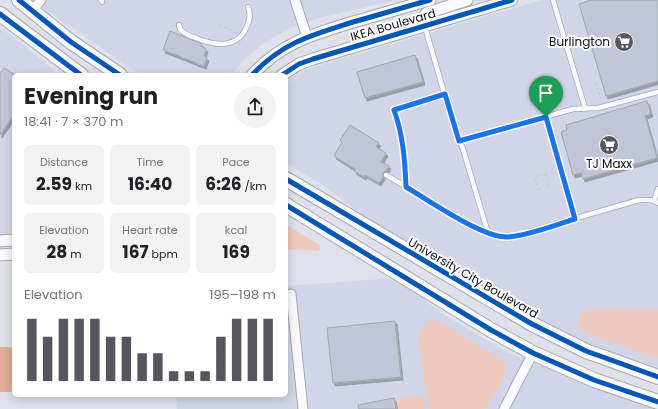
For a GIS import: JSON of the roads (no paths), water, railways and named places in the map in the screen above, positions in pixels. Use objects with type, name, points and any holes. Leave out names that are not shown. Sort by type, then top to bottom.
[{"type":"main road","points":[[19,0],[71,42],[117,73]]},
{"type":"main road","points":[[2,19],[78,73]]},
{"type":"main road","name":"University City Boulevard","points":[[288,180],[532,324],[586,351],[658,377]]},
{"type":"main road","points":[[288,206],[477,321],[533,353],[594,380],[658,402]]},
{"type":"street","points":[[32,12],[41,0]]},
{"type":"street","points":[[295,0],[307,37]]},
{"type":"street","name":"IKEA Boulevard","points":[[254,73],[264,62],[279,51],[307,37],[430,0]]},
{"type":"street","points":[[425,26],[424,17],[427,13],[467,0]]},
{"type":"street","name":"IKEA Boulevard","points":[[285,73],[299,64],[313,59],[512,0]]},
{"type":"street","points":[[0,241],[12,240]]},
{"type":"street","points":[[0,254],[12,254]]},
{"type":"street","points":[[291,294],[303,409]]},
{"type":"street","points":[[504,409],[533,353]]},
{"type":"lane","points":[[553,0],[585,108]]},
{"type":"lane","points":[[179,25],[183,33],[208,43],[228,43],[240,37],[246,30],[250,15],[248,8]]},
{"type":"lane","points":[[425,26],[488,233]]},
{"type":"lane","points":[[459,141],[573,109],[598,108],[658,92]]},
{"type":"lane","points":[[406,187],[403,143],[394,110],[445,94]]},
{"type":"lane","points":[[546,117],[575,219]]},
{"type":"lane","points":[[386,175],[468,224],[498,236],[514,236],[638,200],[647,199],[656,202],[658,189]]},
{"type":"place","name":"Burlington","points":[[624,42]]},
{"type":"place","name":"TJ Maxx","points":[[609,145]]}]
